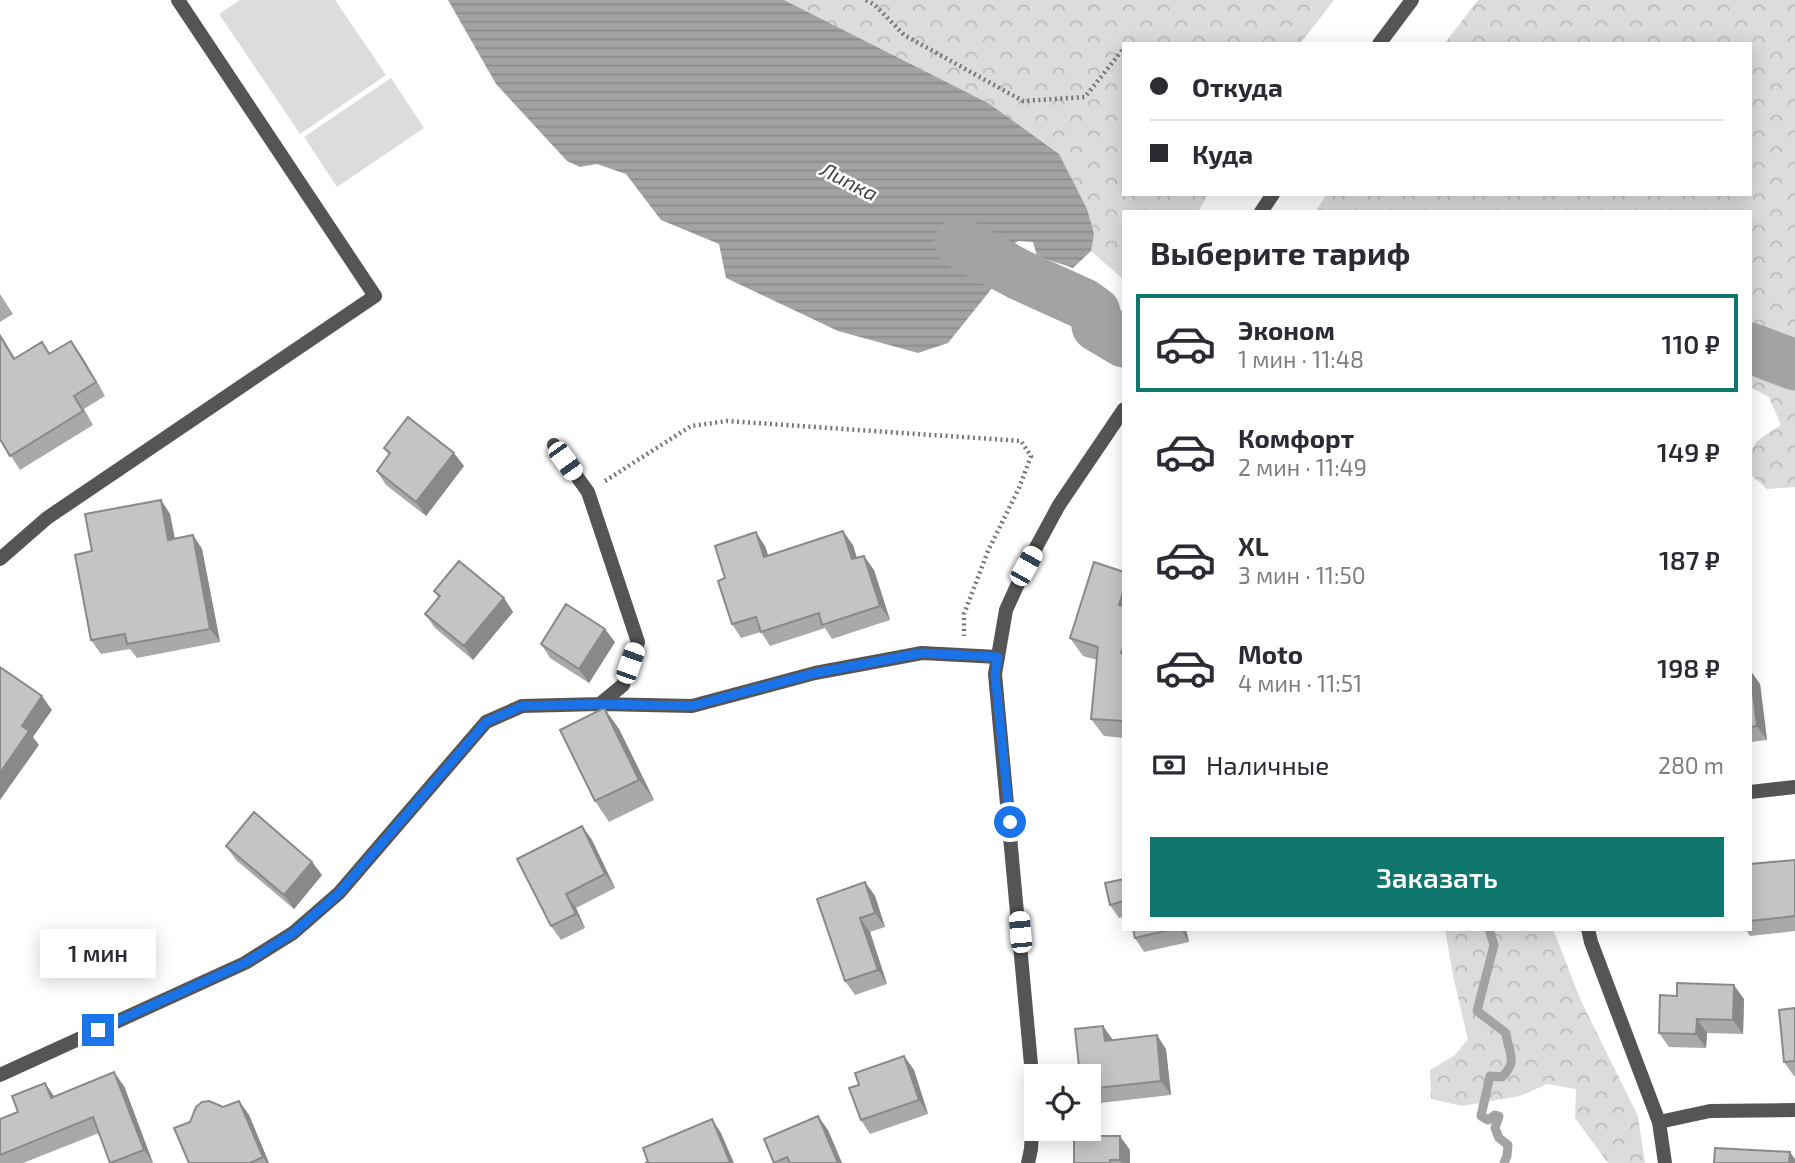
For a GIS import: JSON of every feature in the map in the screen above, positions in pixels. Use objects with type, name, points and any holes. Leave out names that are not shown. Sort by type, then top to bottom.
[{"type":"street","points":[[0,559],[47,518],[375,296],[178,0]]},
{"type":"street","points":[[1380,42],[1412,0]]},
{"type":"street","points":[[1028,1163],[1034,1097],[995,674],[1006,610],[1026,566],[1059,505],[1122,412]]},
{"type":"street","points":[[554,445],[588,492],[638,642],[623,685],[600,704]]},
{"type":"street","points":[[0,1075],[245,963],[293,933],[339,893],[486,722],[522,706],[692,706],[815,673],[922,653],[998,657]]},
{"type":"street","points":[[1752,793],[1795,787]]},
{"type":"street","points":[[1588,931],[1659,1122],[1665,1163]]},
{"type":"street","points":[[1659,1122],[1710,1111],[1795,1110]]},
{"type":"path","points":[[866,0],[876,5],[904,35],[1023,101],[1085,97],[1122,51]]},
{"type":"path","points":[[588,492],[691,426],[727,421],[1021,441],[1031,456],[1019,488],[988,551],[964,614],[964,654]]},
{"type":"green space","points":[[240,0],[335,0],[386,75],[300,134],[219,14]]},
{"type":"green space","points":[[784,0],[1334,0],[1302,42],[1122,42],[1122,196],[1207,196],[1199,210],[1122,210],[1122,278],[1091,251],[1093,234],[988,103]]},
{"type":"green space","points":[[1478,0],[1795,0],[1795,487],[1767,489],[1752,476],[1752,451],[1755,443],[1781,425],[1769,397],[1752,388],[1752,210],[1316,210],[1326,196],[1752,196],[1752,42],[1446,42]]},
{"type":"green space","points":[[391,78],[424,128],[337,187],[304,137]]},
{"type":"green space","points":[[1445,931],[1554,931],[1581,1001],[1638,1116],[1645,1163],[1608,1163],[1575,1118],[1576,1089],[1547,1084],[1520,1096],[1462,1106],[1431,1099],[1430,1070],[1455,1055],[1468,1039]]},
{"type":"water","points":[[448,0],[784,0],[988,103],[1059,154],[1087,209],[1094,234],[1091,251],[1073,268],[1037,256],[1033,242],[1018,241],[1005,250],[1021,266],[1020,275],[1008,282],[997,282],[948,343],[918,353],[838,331],[726,278],[719,244],[661,220],[626,174],[597,164],[580,167],[567,161],[496,84]]},
{"type":"building","points":[[0,336],[14,359],[42,342],[49,354],[71,341],[96,382],[74,396],[83,411],[10,456],[0,439]]},
{"type":"building","points":[[408,417],[454,453],[416,502],[377,471],[390,453],[384,448]]},
{"type":"building","points":[[161,500],[168,540],[193,535],[210,629],[127,644],[125,634],[91,640],[75,555],[92,551],[85,514]]},
{"type":"building","points":[[843,531],[852,559],[864,556],[880,606],[822,625],[819,613],[761,632],[756,617],[732,624],[718,581],[725,578],[715,546],[756,532],[764,557]]},
{"type":"building","points":[[459,561],[504,598],[464,646],[425,614],[440,596],[434,591]]},
{"type":"building","points":[[1094,562],[1122,571],[1122,595],[1119,605],[1122,606],[1122,721],[1091,719],[1098,647],[1070,638]]},
{"type":"building","points":[[566,604],[605,629],[579,669],[541,644]]},
{"type":"building","points":[[0,667],[42,696],[22,726],[29,731],[0,773]]},
{"type":"building","points":[[1752,686],[1757,726],[1752,727]]},
{"type":"building","points":[[604,708],[639,780],[595,801],[560,730]]},
{"type":"building","points":[[254,812],[312,862],[284,895],[226,846]]},
{"type":"building","points":[[582,826],[605,874],[566,894],[576,914],[551,926],[517,859]]},
{"type":"building","points":[[1795,860],[1795,916],[1752,921],[1752,864]]},
{"type":"building","points":[[1122,879],[1122,902],[1110,905],[1105,883]]},
{"type":"building","points":[[865,882],[875,913],[860,918],[878,970],[845,981],[817,899]]},
{"type":"building","points":[[1133,931],[1165,931],[1135,938]]},
{"type":"building","points":[[1677,983],[1734,985],[1733,1020],[1697,1019],[1696,1034],[1659,1033],[1660,995],[1677,996]]},
{"type":"building","points":[[1795,1008],[1795,1061],[1784,1062],[1779,1010]]},
{"type":"building","points":[[1103,1026],[1105,1041],[1157,1035],[1161,1081],[1101,1088],[1101,1064],[1079,1064],[1075,1029]]},
{"type":"building","points":[[904,1056],[919,1100],[861,1120],[849,1088],[859,1085],[855,1073]]},
{"type":"building","points":[[114,1072],[144,1150],[110,1163],[93,1117],[0,1155],[0,1119],[18,1112],[12,1096],[45,1083],[51,1098]]},
{"type":"building","points":[[209,1101],[223,1107],[239,1101],[263,1157],[250,1163],[189,1163],[174,1128],[190,1122],[196,1107]]},
{"type":"building","points":[[818,1116],[838,1163],[790,1163],[787,1157],[774,1163],[764,1139]]},
{"type":"building","points":[[712,1119],[730,1162],[645,1163],[648,1162],[643,1148]]},
{"type":"building","points":[[1101,1136],[1120,1136],[1120,1160],[1110,1160],[1110,1163],[1074,1163],[1074,1141],[1101,1141]]},
{"type":"building","points":[[1715,1148],[1790,1152],[1789,1163],[1714,1163]]},
{"type":"waterway","name":"Липка","points":[[960,243],[1020,275],[1084,304],[1095,312],[1097,326],[1122,341]]},
{"type":"waterway","name":"Липка","points":[[1752,349],[1795,365]]},
{"type":"waterway","points":[[1490,931],[1494,945],[1477,1011],[1506,1033],[1511,1061],[1502,1077],[1490,1076],[1481,1116],[1488,1120],[1495,1115],[1499,1116],[1495,1128],[1499,1138],[1508,1145],[1504,1163]]},
{"type":"route","points":[[98,1030],[245,963],[293,933],[339,893],[486,722],[522,706],[692,706],[815,673],[922,653],[998,657],[995,674],[1010,822]]}]
